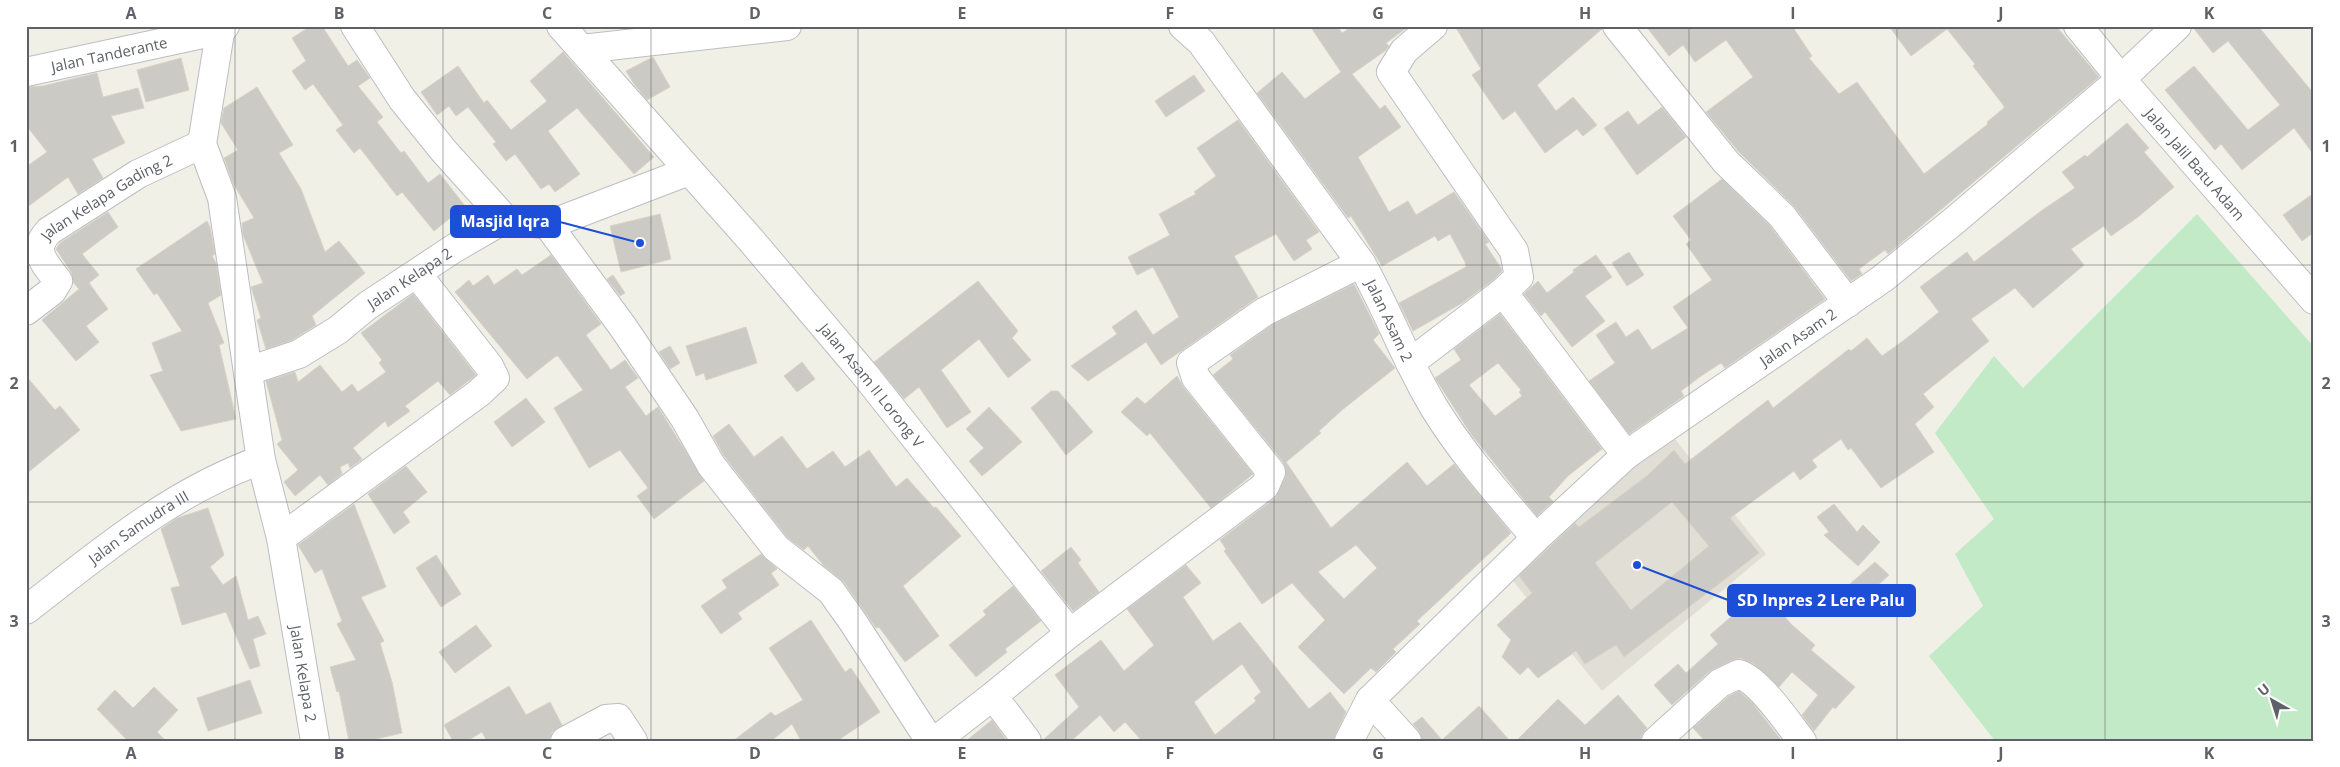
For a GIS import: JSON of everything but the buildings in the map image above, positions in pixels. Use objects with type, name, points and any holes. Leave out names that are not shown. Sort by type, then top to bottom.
[{"type":"street","points":[[355,26],[402,99],[443,150],[505,219],[548,225],[689,171]]},
{"type":"street","name":"Jalan Asam II Lorong V","points":[[561,26],[750,239],[866,376],[1070,633]]},
{"type":"street","points":[[582,49],[787,26]]},
{"type":"street","points":[[1183,26],[1207,50],[1361,263]]},
{"type":"street","points":[[1410,363],[1503,292],[1519,277],[1514,251],[1391,72],[1404,51],[1433,26]]},
{"type":"street","name":"Jalan Asam 2","points":[[1616,26],[1726,162],[1782,216],[1848,303]]},
{"type":"street","name":"Jalan Jalil Batu Adam","points":[[2078,26],[2121,79],[2314,300]]},
{"type":"street","name":"Jalan Asam 2","points":[[1349,741],[1370,700],[1536,538],[1626,455],[1882,279],[1954,221],[2121,79],[2177,26]]},
{"type":"street","name":"Jalan Kelapa 2","points":[[222,27],[202,144],[222,198],[261,460],[281,538],[315,741]]},
{"type":"street","name":"Jalan Tanderante","points":[[26,72],[222,27]]},
{"type":"street","name":"Jalan Kelapa Gading 2","points":[[26,311],[52,290],[58,281],[40,256],[33,240],[42,239],[49,231],[72,215],[138,174],[202,144]]},
{"type":"street","name":"Jalan Kelapa 2","points":[[248,371],[299,354],[338,330],[367,306],[453,248],[505,219]]},
{"type":"street","points":[[548,225],[633,342],[685,419],[711,465],[776,548],[831,591],[854,622],[930,741]]},
{"type":"street","name":"Jalan Asam 2","points":[[1070,633],[1265,486],[1270,477],[1271,472],[1196,378],[1190,363],[1264,312],[1361,263],[1376,289],[1410,363],[1436,410],[1473,464],[1536,538]]},
{"type":"street","points":[[281,538],[479,393],[495,378],[489,366],[417,274]]},
{"type":"street","points":[[1503,292],[1626,455]]},
{"type":"street","name":"Jalan Samudra III","points":[[26,610],[122,536],[194,489],[234,470],[261,460]]},
{"type":"street","points":[[935,741],[1070,633]]},
{"type":"street","points":[[1656,741],[1720,683],[1739,674],[1745,676],[1762,692],[1802,741]]},
{"type":"street","points":[[993,696],[1027,741]]},
{"type":"street","points":[[1370,700],[1407,741]]},
{"type":"street","points":[[565,741],[606,719],[618,718],[633,741]]},
{"type":"shaded area","points":[[1671,434],[1766,554],[1602,691],[1509,576]]},
{"type":"green space","points":[[2197,214],[2314,347],[2314,741],[1995,741],[1929,656],[1983,606],[1955,554],[1994,519],[1935,433],[1994,356],[2023,388]]},
{"type":"place","name":"Masjid Iqra","points":[[640,243]]},
{"type":"place","name":"SD Inpres 2 Lere Palu","points":[[1637,565]]}]
